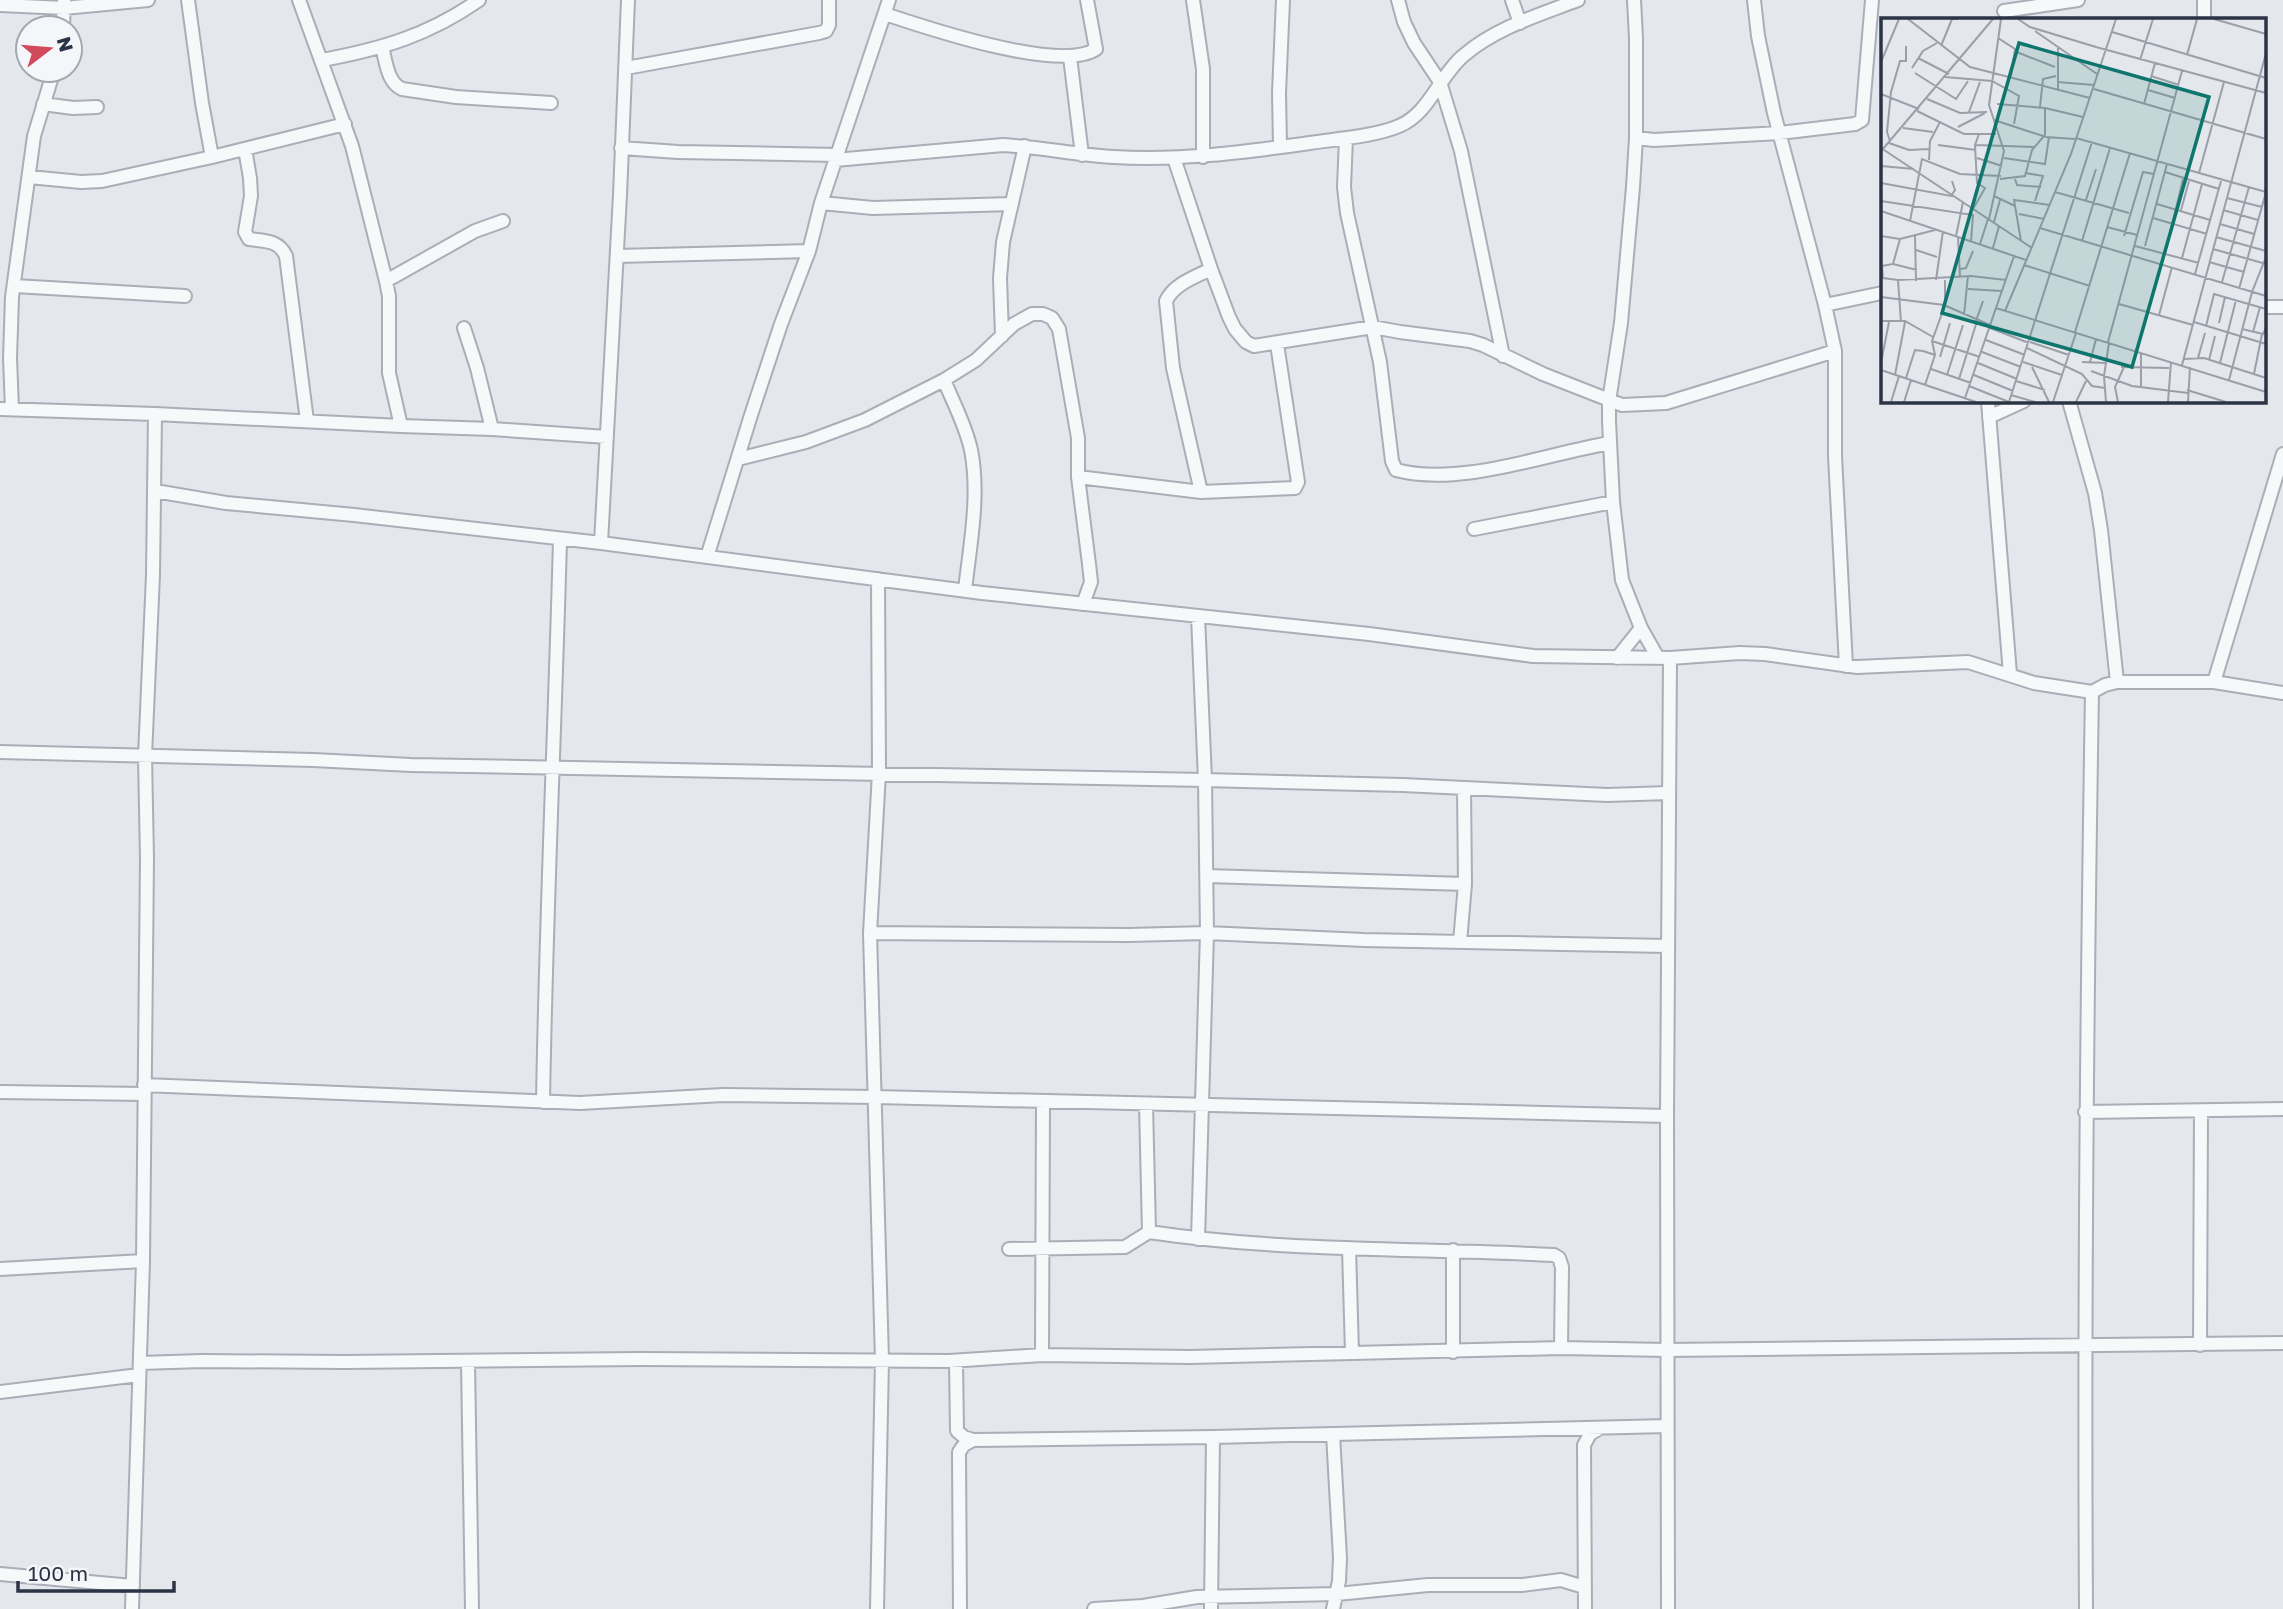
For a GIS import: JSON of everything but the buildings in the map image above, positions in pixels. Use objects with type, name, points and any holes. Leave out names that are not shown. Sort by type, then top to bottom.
[{"type":"street","points":[[0,5],[148,0]]},
{"type":"street","points":[[188,0],[212,158]]},
{"type":"street","points":[[299,0],[345,124],[386,281],[389,296],[389,373],[401,426]]},
{"type":"street","points":[[323,60],[417,36],[442,24],[479,0]]},
{"type":"street","points":[[601,543],[628,0]]},
{"type":"street","points":[[626,68],[826,31],[829,25],[828,0]]},
{"type":"street","points":[[707,557],[889,0]]},
{"type":"street","points":[[885,14],[990,44],[1032,53],[1070,57],[1094,52],[1096,49],[1087,0]]},
{"type":"street","points":[[1193,0],[1203,69],[1203,157]]},
{"type":"street","points":[[1280,147],[1279,93],[1283,0]]},
{"type":"street","points":[[1398,0],[1414,43],[1440,82],[1464,164],[1503,356]]},
{"type":"street","points":[[1512,0],[1520,23]]},
{"type":"street","points":[[621,148],[836,157],[981,146],[1025,146],[1082,155],[1174,158],[1203,157],[1346,138],[1399,126],[1419,111],[1448,70],[1476,46],[1520,23],[1578,0]]},
{"type":"street","points":[[1634,0],[1636,138],[1622,311],[1609,401],[1613,502],[1622,580],[1641,628],[1664,658],[1669,793],[1668,1609]]},
{"type":"street","points":[[1754,0],[1758,36],[1780,133],[1835,352],[1835,456],[1846,666]]},
{"type":"street","points":[[1636,138],[1654,140],[1780,133],[1855,124],[1862,120],[1872,0]]},
{"type":"street","points":[[2004,10],[2078,0]]},
{"type":"street","points":[[2204,0],[2204,18]]},
{"type":"street","points":[[382,47],[390,77],[395,86],[402,89],[456,97],[551,103]]},
{"type":"street","points":[[1070,57],[1082,155]]},
{"type":"street","points":[[49,84],[34,136],[9,294],[10,358],[6,409],[492,429],[607,437]]},
{"type":"street","points":[[43,104],[73,108],[97,107]]},
{"type":"street","points":[[29,177],[80,182],[102,181],[212,158],[345,124]]},
{"type":"street","points":[[1346,138],[1344,187],[1347,213],[1380,362],[1392,461],[1396,470],[1459,475],[1610,443]]},
{"type":"street","points":[[1002,336],[1000,278],[1003,242],[1025,146]]},
{"type":"street","points":[[245,149],[251,196],[245,232],[249,239],[275,243],[282,247],[286,256],[307,421]]},
{"type":"street","points":[[1174,158],[1211,270],[1235,329],[1246,342],[1254,346],[1373,327],[1470,341],[1622,405],[1666,403],[1835,352]]},
{"type":"street","points":[[821,203],[873,208],[1012,204]]},
{"type":"street","points":[[386,281],[475,231],[503,221]]},
{"type":"street","points":[[617,256],[809,251]]},
{"type":"street","points":[[1201,492],[1173,368],[1166,301],[1179,285],[1211,270]]},
{"type":"street","points":[[1825,304],[1881,293]]},
{"type":"street","points":[[9,294],[185,296]]},
{"type":"street","points":[[738,459],[837,432],[944,380],[976,360],[1014,324],[1032,314],[1043,314],[1052,318],[1059,329],[1078,438],[1078,477],[1091,582],[1083,604]]},
{"type":"street","points":[[464,328],[492,429]]},
{"type":"street","points":[[1078,477],[1201,492],[1288,488],[1297,485],[1277,344]]},
{"type":"street","points":[[944,380],[970,448],[974,468],[965,590]]},
{"type":"street","points":[[1988,402],[2010,674]]},
{"type":"street","points":[[1989,418],[2022,402]]},
{"type":"street","points":[[2069,402],[2097,505],[2112,611],[2117,682]]},
{"type":"street","points":[[132,1609],[143,1261],[147,859],[145,756],[150,666],[155,414]]},
{"type":"street","points":[[2214,682],[2283,454]]},
{"type":"street","points":[[155,491],[226,503],[601,543],[965,590],[1369,634],[1533,656],[1664,658],[1741,653],[1846,666],[1968,662],[2034,682],[2092,692],[2117,682],[2214,682],[2283,693]]},
{"type":"street","points":[[1474,529],[1613,502]]},
{"type":"street","points":[[543,1102],[545,955],[554,769],[560,540]]},
{"type":"street","points":[[877,1609],[882,1360],[870,933],[879,773],[878,579]]},
{"type":"street","points":[[1198,616],[1207,876],[1204,1105],[1198,1239]]},
{"type":"street","points":[[1617,658],[1641,628]]},
{"type":"street","points":[[2086,1609],[2085,1112],[2092,692]]},
{"type":"street","points":[[0,752],[554,769],[1205,780],[1607,795],[1669,793]]},
{"type":"street","points":[[1460,942],[1465,884],[1464,788]]},
{"type":"street","points":[[1207,876],[1465,884]]},
{"type":"street","points":[[870,933],[1207,933],[1668,946]]},
{"type":"street","points":[[0,1092],[144,1089],[580,1103],[723,1095],[876,1097],[1667,1116]]},
{"type":"street","points":[[1042,1102],[1042,1355]]},
{"type":"street","points":[[1146,1104],[1149,1232]]},
{"type":"street","points":[[2085,1112],[2283,1109]]},
{"type":"street","points":[[2200,1345],[2201,1111]]},
{"type":"street","points":[[1009,1249],[1125,1247],[1149,1232],[1198,1239],[1349,1248],[1553,1255],[1559,1258],[1562,1267],[1561,1349]]},
{"type":"street","points":[[1349,1248],[1352,1353]]},
{"type":"street","points":[[1453,1250],[1453,1352]]},
{"type":"street","points":[[0,1269],[143,1261]]},
{"type":"street","points":[[0,1392],[139,1369],[228,1360],[290,1363],[629,1359],[957,1361],[1042,1355],[1190,1357],[1561,1349],[2283,1343]]},
{"type":"street","points":[[957,1361],[957,1431],[973,1440],[1667,1426]]},
{"type":"street","points":[[468,1362],[472,1609]]},
{"type":"street","points":[[1585,1609],[1584,1445],[1590,1434],[1601,1428]]},
{"type":"street","points":[[1564,1429],[1584,1445]]},
{"type":"street","points":[[1333,1434],[1340,1558],[1334,1609]]},
{"type":"street","points":[[1211,1603],[1213,1437]]},
{"type":"street","points":[[960,1609],[960,1452],[964,1444],[973,1440]]},
{"type":"street","points":[[1562,1580],[1576,1570],[1584,1559]]},
{"type":"street","points":[[0,1574],[133,1586]]},
{"type":"street","points":[[1094,1609],[1337,1594],[1428,1585],[1522,1585],[1562,1580],[1584,1587]]}]
